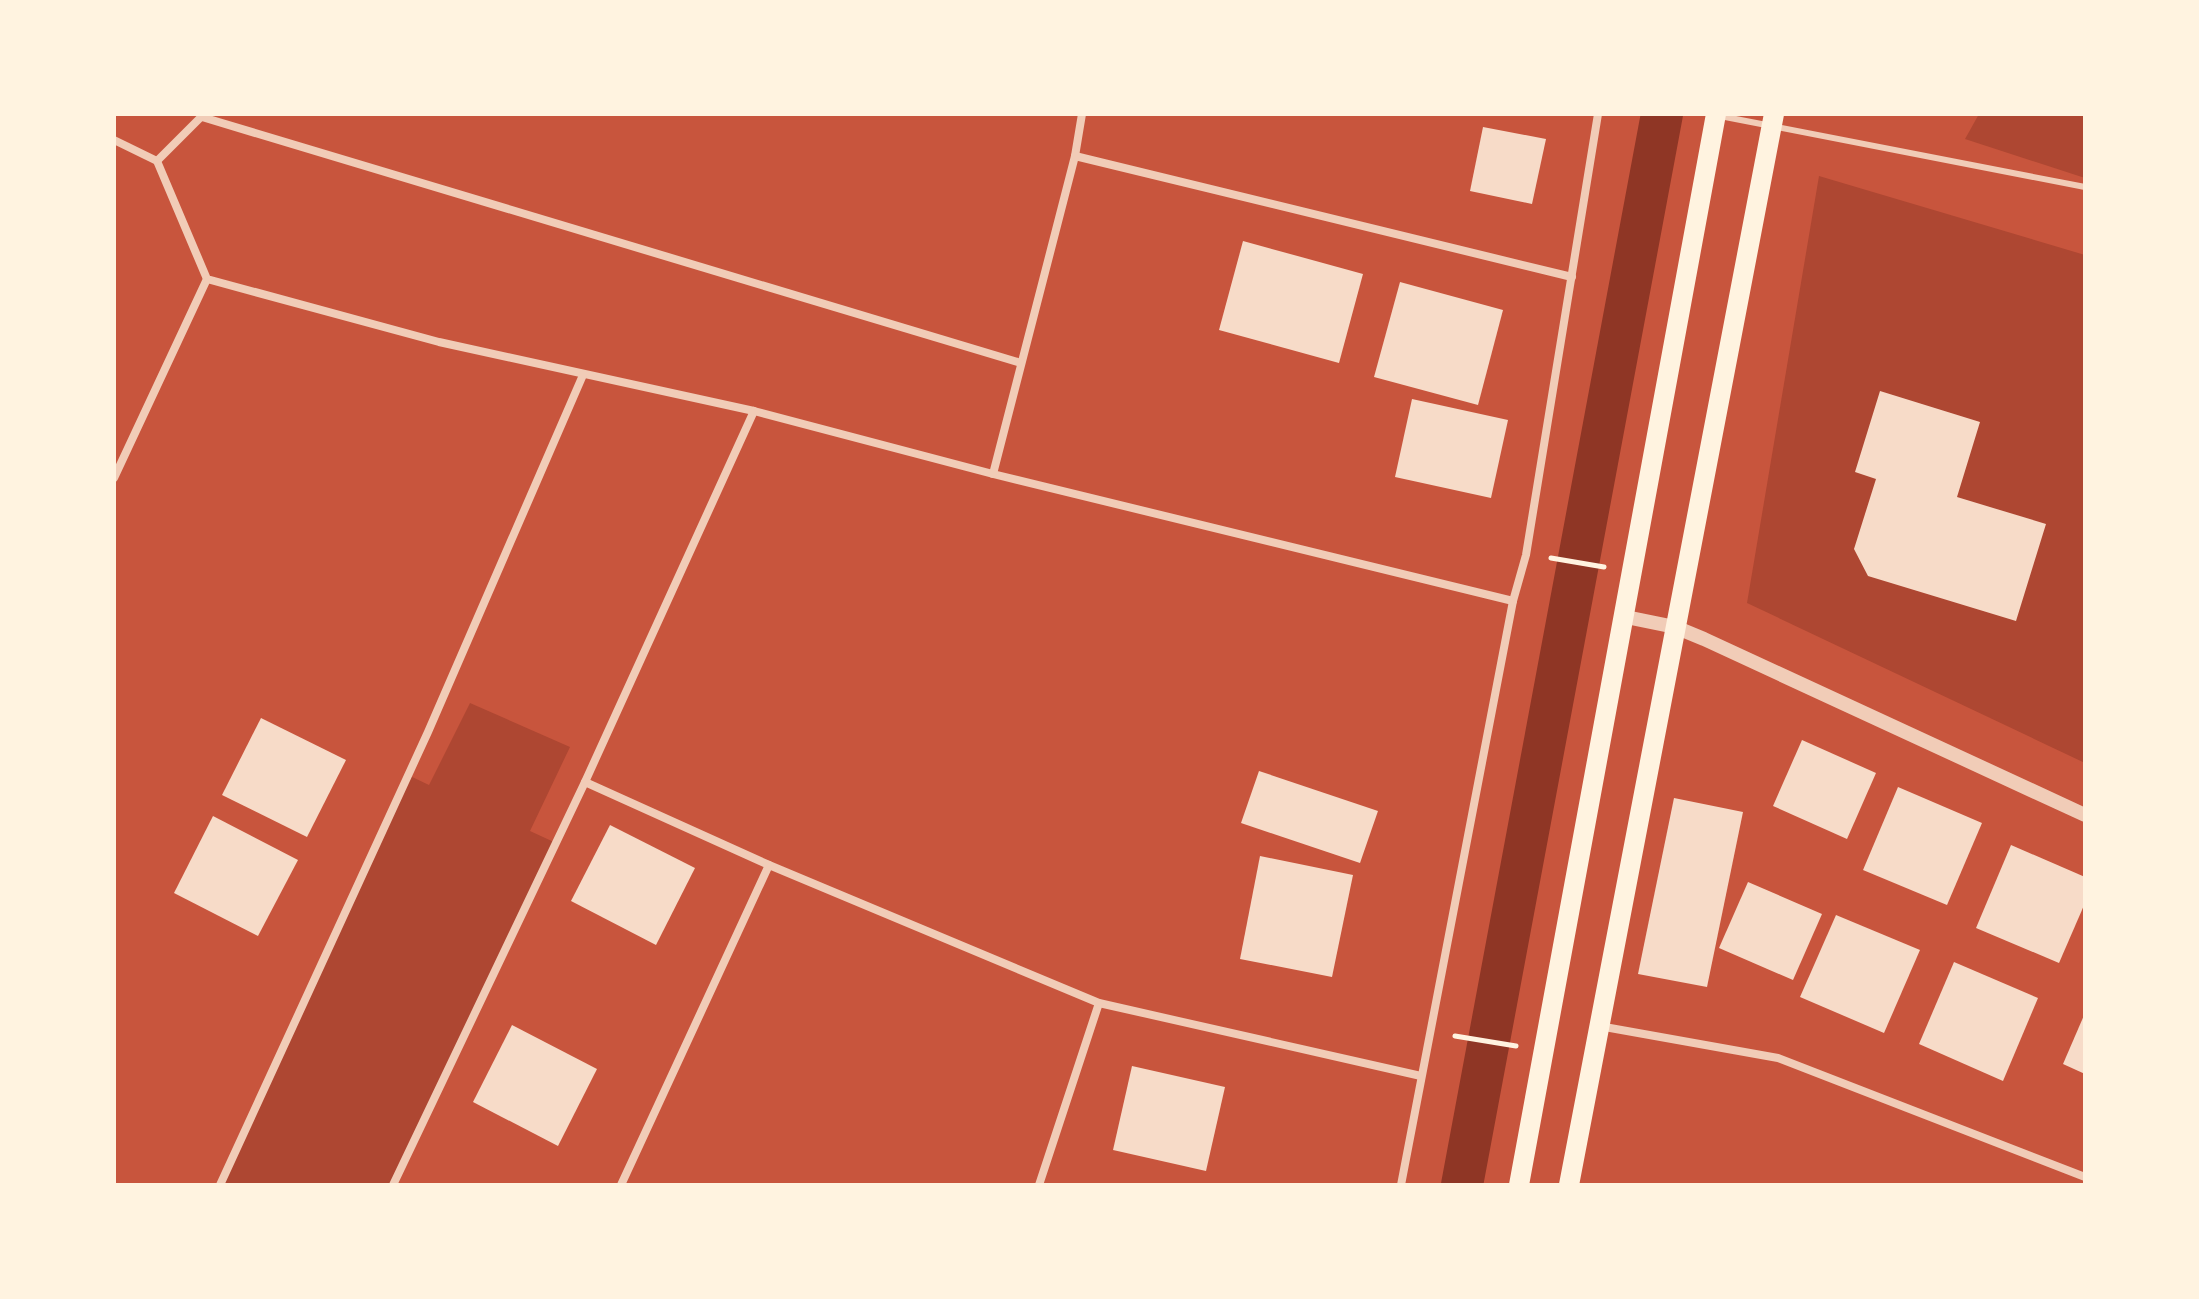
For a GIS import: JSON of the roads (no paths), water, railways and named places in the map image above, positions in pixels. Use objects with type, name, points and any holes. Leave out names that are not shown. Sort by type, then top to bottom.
[{"type":"main road","points":[[1519,1185],[1716,115]]},
{"type":"main road","points":[[1569,1185],[1773,119]]},
{"type":"street","points":[[993,474],[1075,156],[1082,114]]},
{"type":"street","points":[[1401,1185],[1513,601],[1526,555],[1598,114]]},
{"type":"street","points":[[157,161],[203,116],[1021,363]]},
{"type":"street","points":[[114,140],[157,161],[207,279],[114,478]]},
{"type":"street","points":[[1075,156],[1572,277]]},
{"type":"street","points":[[207,279],[439,342],[754,411],[993,474],[1513,601]]},
{"type":"street","points":[[220,1185],[428,732],[583,375]]},
{"type":"street","points":[[393,1185],[585,782],[754,411]]},
{"type":"street","points":[[1626,617],[1675,627],[2085,815]]},
{"type":"street","points":[[585,782],[769,865],[1099,1003],[1421,1076]]},
{"type":"street","points":[[621,1185],[769,865]]},
{"type":"street","points":[[1039,1185],[1099,1003]]},
{"type":"street","points":[[1598,1026],[1778,1058],[2085,1177]]},
{"type":"lane","points":[[1716,115],[1773,119],[2085,187]]},
{"type":"waterway","points":[[1462,1185],[1662,114]]}]
